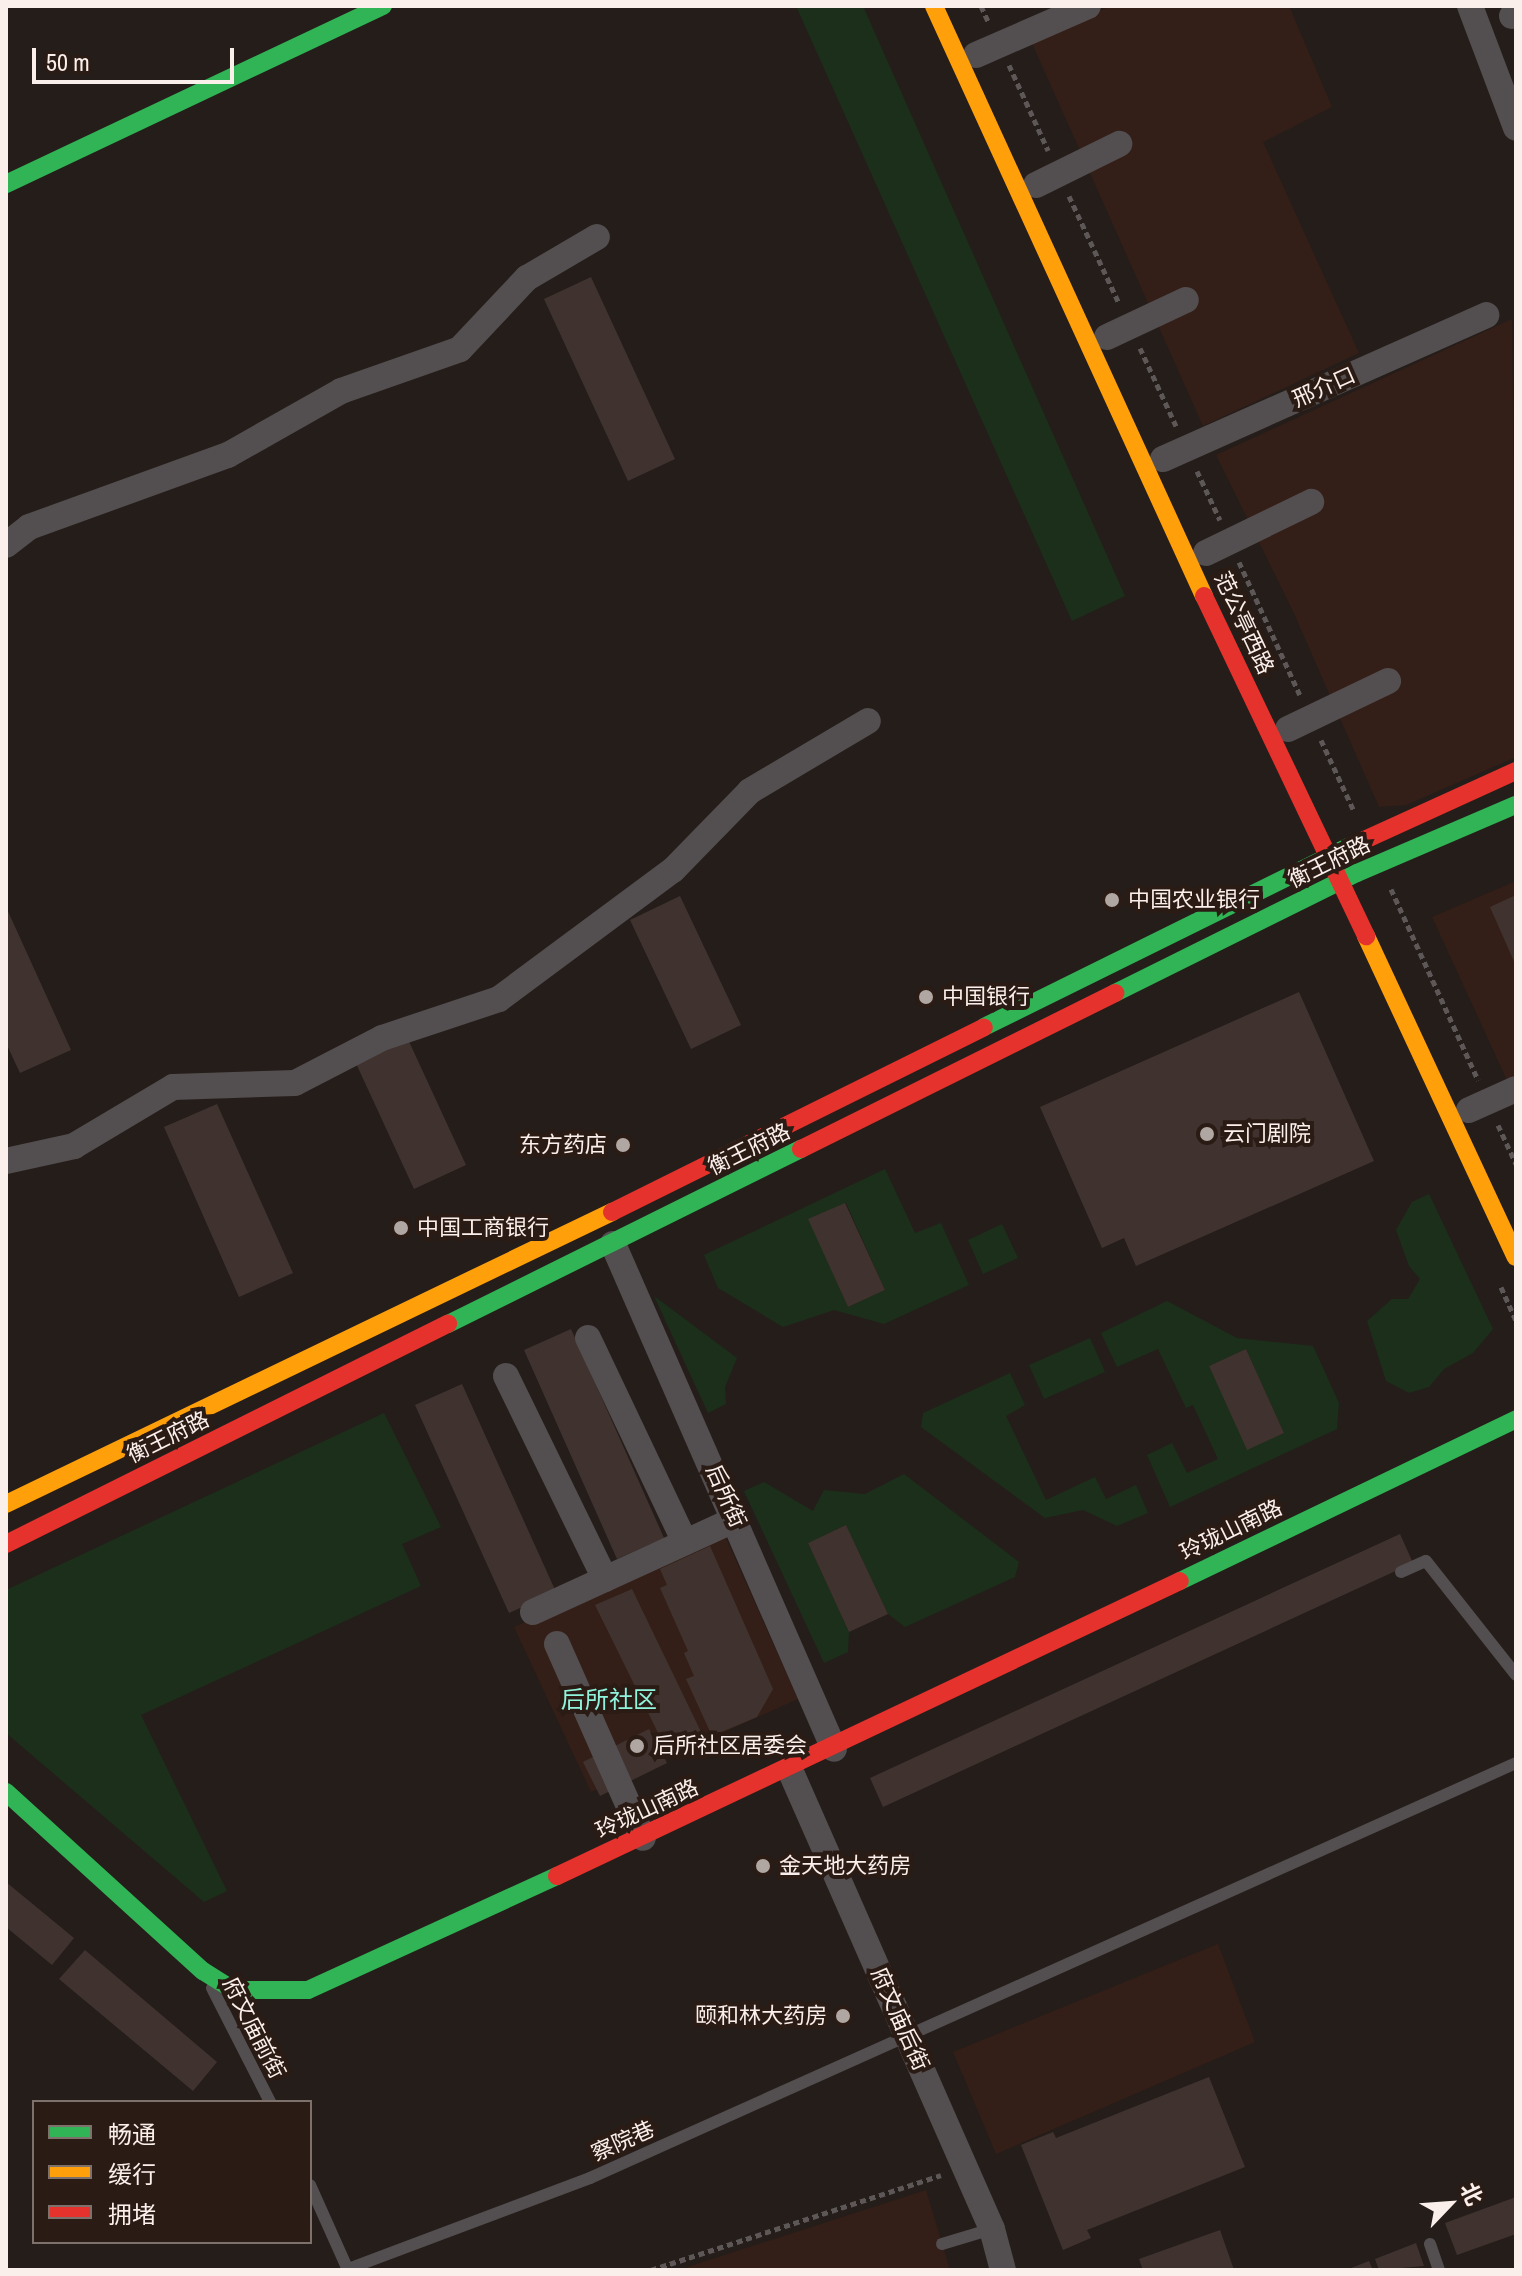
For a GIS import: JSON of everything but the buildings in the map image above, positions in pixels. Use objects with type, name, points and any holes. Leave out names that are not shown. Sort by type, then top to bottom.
[{"type":"main road","points":[[6,184],[383,6]]},
{"type":"main road","name":"范公亭西路","points":[[934,6],[1325,859],[1384,970],[1516,1257]]},
{"type":"main road","name":"范公亭西路","points":[[953,6],[989,52],[1036,185],[1344,849],[1378,913]]},
{"type":"main road","name":"衡王府路","points":[[6,1504],[616,1210],[1344,849],[1516,771]]},
{"type":"main road","name":"衡王府路","points":[[6,1544],[1357,873],[1516,805]]},
{"type":"main road","points":[[1473,1102],[1516,1212]]},
{"type":"main road","name":"玲珑山南路","points":[[6,1792],[203,1971],[234,1990],[308,1990],[790,1770],[1516,1419]]},
{"type":"street","points":[[989,52],[1088,6]]},
{"type":"street","points":[[1470,6],[1516,128]]},
{"type":"street","points":[[1036,185],[1119,144]]},
{"type":"street","points":[[6,545],[29,527],[228,455],[341,391],[460,349],[527,278],[597,237]]},
{"type":"street","points":[[1107,337],[1186,300]]},
{"type":"street","name":"邢介口","points":[[1163,459],[1486,315]]},
{"type":"street","points":[[1206,553],[1311,502]]},
{"type":"street","points":[[1288,729],[1388,681]]},
{"type":"street","points":[[6,1161],[74,1146],[173,1087],[295,1083],[382,1038],[499,999],[673,870],[750,791],[868,721]]},
{"type":"street","points":[[1473,1102],[1516,1089]]},
{"type":"street","name":"后所街","points":[[613,1244],[736,1519],[834,1749]]},
{"type":"street","points":[[588,1338],[685,1542]]},
{"type":"street","points":[[506,1376],[605,1579]]},
{"type":"street","points":[[533,1612],[736,1519]]},
{"type":"street","points":[[557,1644],[643,1838]]},
{"type":"street","name":"府文庙后街","points":[[790,1770],[992,2229],[1003,2270]]},
{"type":"lane","points":[[1401,1572],[1426,1561],[1516,1675]]},
{"type":"lane","name":"察院巷","points":[[348,2270],[590,2178],[909,2038],[1516,1763]]},
{"type":"lane","name":"府文庙前街","points":[[203,1971],[269,2100]]},
{"type":"lane","points":[[312,2189],[348,2270]]},
{"type":"lane","points":[[942,2244],[992,2229]]},
{"type":"lane","points":[[1430,2244],[1439,2270]]},
{"type":"path","points":[[981,6],[995,35]]},
{"type":"path","points":[[989,52],[1055,164]]},
{"type":"path","points":[[1068,193],[1121,309]]},
{"type":"path","points":[[1135,337],[1182,438]]},
{"type":"path","points":[[1195,467],[1222,525]]},
{"type":"path","points":[[1235,554],[1302,698]]},
{"type":"path","points":[[1315,726],[1366,839]]},
{"type":"path","points":[[1380,863],[1473,1102],[1516,1164]]},
{"type":"path","points":[[651,2270],[965,2167]]},
{"type":"shaded area","points":[[1111,6],[1289,6],[1332,107],[1263,142],[1359,353],[1203,426],[1031,41]]},
{"type":"shaded area","points":[[1512,319],[1516,757],[1406,805],[1379,807],[1292,609],[1216,455]]},
{"type":"shaded area","points":[[1516,881],[1516,1100],[1432,917]]},
{"type":"shaded area","points":[[725,1536],[798,1699],[591,1792],[514,1627]]},
{"type":"shaded area","points":[[1218,1944],[1255,2042],[996,2154],[953,2052]]},
{"type":"shaded area","points":[[926,2190],[950,2270],[678,2270]]},
{"type":"green space","points":[[796,6],[863,6],[1125,596],[1072,621]]},
{"type":"green space","points":[[885,1169],[915,1233],[941,1223],[969,1285],[884,1324],[834,1310],[783,1327],[718,1288],[704,1255]],"holes":[[[846,1203],[885,1290],[848,1307],[809,1220]]]},
{"type":"green space","points":[[1429,1194],[1493,1329],[1473,1353],[1444,1369],[1429,1387],[1409,1393],[1386,1381],[1367,1321],[1392,1299],[1408,1299],[1420,1279],[1409,1266],[1396,1230],[1412,1202]]},
{"type":"green space","points":[[1002,1224],[1018,1258],[983,1274],[968,1240]]},
{"type":"green space","points":[[654,1296],[737,1358],[725,1387],[726,1404],[708,1413]]},
{"type":"green space","points":[[1167,1301],[1237,1338],[1313,1346],[1339,1403],[1337,1429],[1170,1507],[1147,1455],[1172,1443],[1187,1473],[1218,1459],[1193,1405],[1186,1408],[1158,1349],[1117,1367],[1101,1333]],"holes":[[[1246,1349],[1284,1433],[1247,1449],[1209,1366]]]},
{"type":"green space","points":[[1090,1338],[1105,1372],[1044,1399],[1029,1365]]},
{"type":"green space","points":[[1010,1373],[1025,1405],[1006,1416],[1046,1500],[1095,1477],[1106,1499],[1136,1485],[1148,1513],[1117,1526],[1083,1510],[1045,1518],[921,1427],[923,1413]]},
{"type":"green space","points":[[384,1413],[441,1527],[402,1544],[421,1586],[141,1715],[227,1891],[204,1902],[6,1733],[6,1590]]},
{"type":"green space","points":[[904,1474],[1019,1562],[1015,1577],[905,1627],[888,1614],[846,1525],[808,1543],[849,1632],[848,1652],[824,1663],[744,1491],[764,1482],[813,1511],[824,1490],[865,1494]]},
{"type":"traffic: fast","points":[[6,184],[383,6]]},
{"type":"traffic: fast","points":[[1115,993],[1357,873],[1516,805]]},
{"type":"traffic: fast","points":[[984,1027],[1349,847]]},
{"type":"traffic: fast","points":[[448,1324],[801,1149]]},
{"type":"traffic: fast","points":[[1180,1581],[1516,1419]]},
{"type":"traffic: fast","points":[[6,1792],[203,1971],[234,1990],[308,1990],[557,1876]]},
{"type":"traffic: slow","points":[[934,6],[1204,596]]},
{"type":"traffic: slow","points":[[1366,936],[1516,1257]]},
{"type":"traffic: slow","points":[[6,1504],[612,1212]]},
{"type":"traffic: jam","points":[[1204,596],[1366,936]]},
{"type":"traffic: jam","points":[[1349,847],[1516,771]]},
{"type":"traffic: jam","points":[[801,1149],[1115,993]]},
{"type":"traffic: jam","points":[[612,1212],[984,1027]]},
{"type":"traffic: jam","points":[[6,1544],[448,1324]]},
{"type":"traffic: jam","points":[[557,1876],[1180,1581]]},
{"type":"place","name":"中国农业银行","points":[[1112,900]]},
{"type":"place","name":"中国银行","points":[[926,997]]},
{"type":"place","name":"云门剧院","points":[[1207,1134]]},
{"type":"place","name":"东方药店","points":[[623,1145]]},
{"type":"place","name":"中国工商银行","points":[[401,1228]]},
{"type":"place","name":"后所社区居委会","points":[[637,1746]]},
{"type":"place","name":"金天地大药房","points":[[763,1866]]},
{"type":"place","name":"颐和林大药房","points":[[843,2016]]},
{"type":"district","name":"后所社区","points":[[609,1700]]}]
